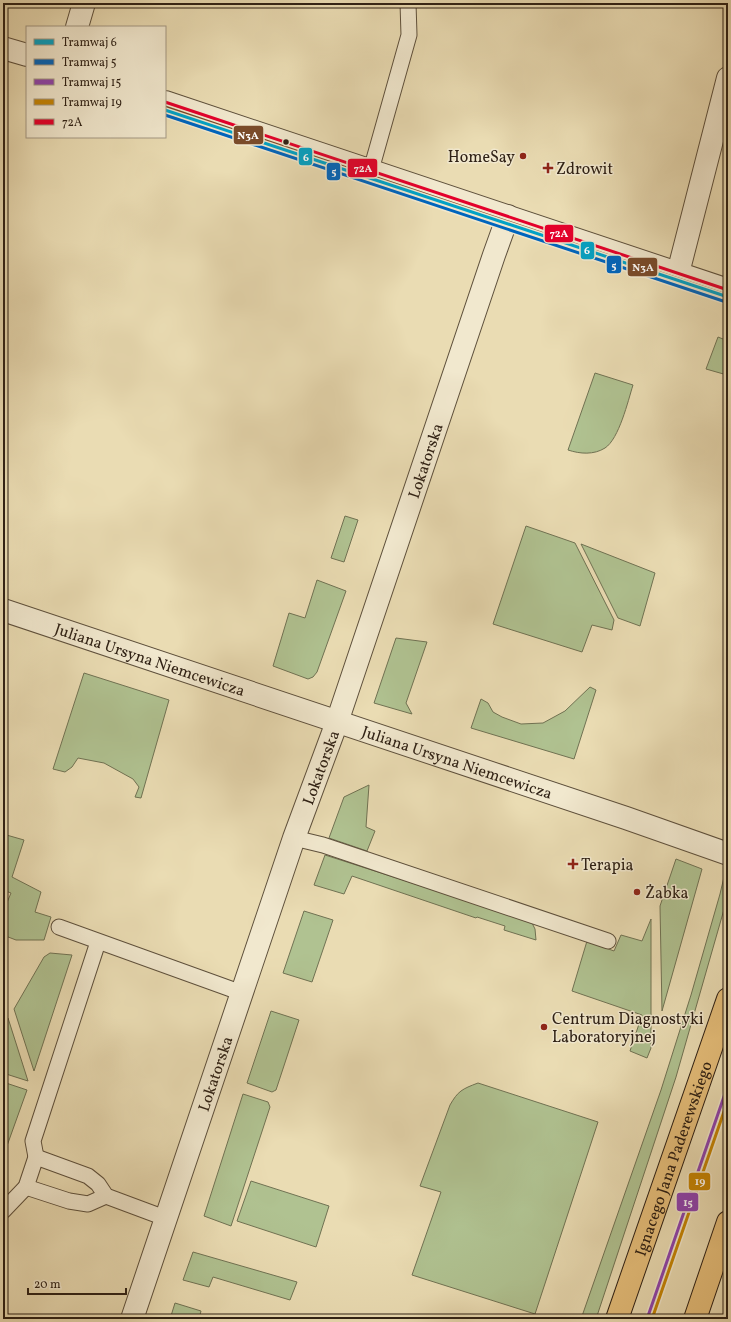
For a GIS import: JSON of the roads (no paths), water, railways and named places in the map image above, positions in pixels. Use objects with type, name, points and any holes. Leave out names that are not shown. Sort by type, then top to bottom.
[{"type":"main road","name":"Ignacego Jana Paderewskiego","points":[[617,1319],[728,999]]},
{"type":"main road","points":[[695,1319],[728,1222]]},
{"type":"street","points":[[77,26],[84,3]]},
{"type":"street","points":[[3,48],[26,55]]},
{"type":"street","points":[[678,273],[728,78]]},
{"type":"street","points":[[166,102],[728,290]]},
{"type":"street","name":"Lokatorska","points":[[132,1319],[294,838],[337,722],[508,216]]},
{"type":"street","name":"Juliana Ursyna Niemcewicza","points":[[3,610],[626,818],[728,854]]},
{"type":"lane","points":[[371,170],[409,34],[408,3]]},
{"type":"lane","points":[[294,838],[323,845],[608,941]]},
{"type":"lane","points":[[59,927],[242,992]]},
{"type":"lane","points":[[3,1211],[26,1187],[36,1157],[33,1141],[98,942]]},
{"type":"lane","points":[[36,1157],[88,1176],[98,1184],[106,1196],[165,1218]]},
{"type":"lane","points":[[26,1187],[69,1201],[88,1204],[106,1196]]},
{"type":"tram line","name":"6","points":[[166,110],[728,297]]},
{"type":"tram line","name":"5","points":[[166,115],[726,302]]},
{"type":"tram line","name":"15","points":[[647,1319],[728,1085]]},
{"type":"tram line","name":"19","points":[[652,1319],[728,1100]]},
{"type":"place","name":"HomeSay","points":[[523,156]]},
{"type":"place","name":"Zdrowit","points":[[548,168]]},
{"type":"place","name":"Terapia","points":[[573,864]]},
{"type":"place","name":"Żabka","points":[[637,892]]},
{"type":"place","name":"Centrum Diagnostyki Laboratoryjnej","points":[[544,1027]]}]
